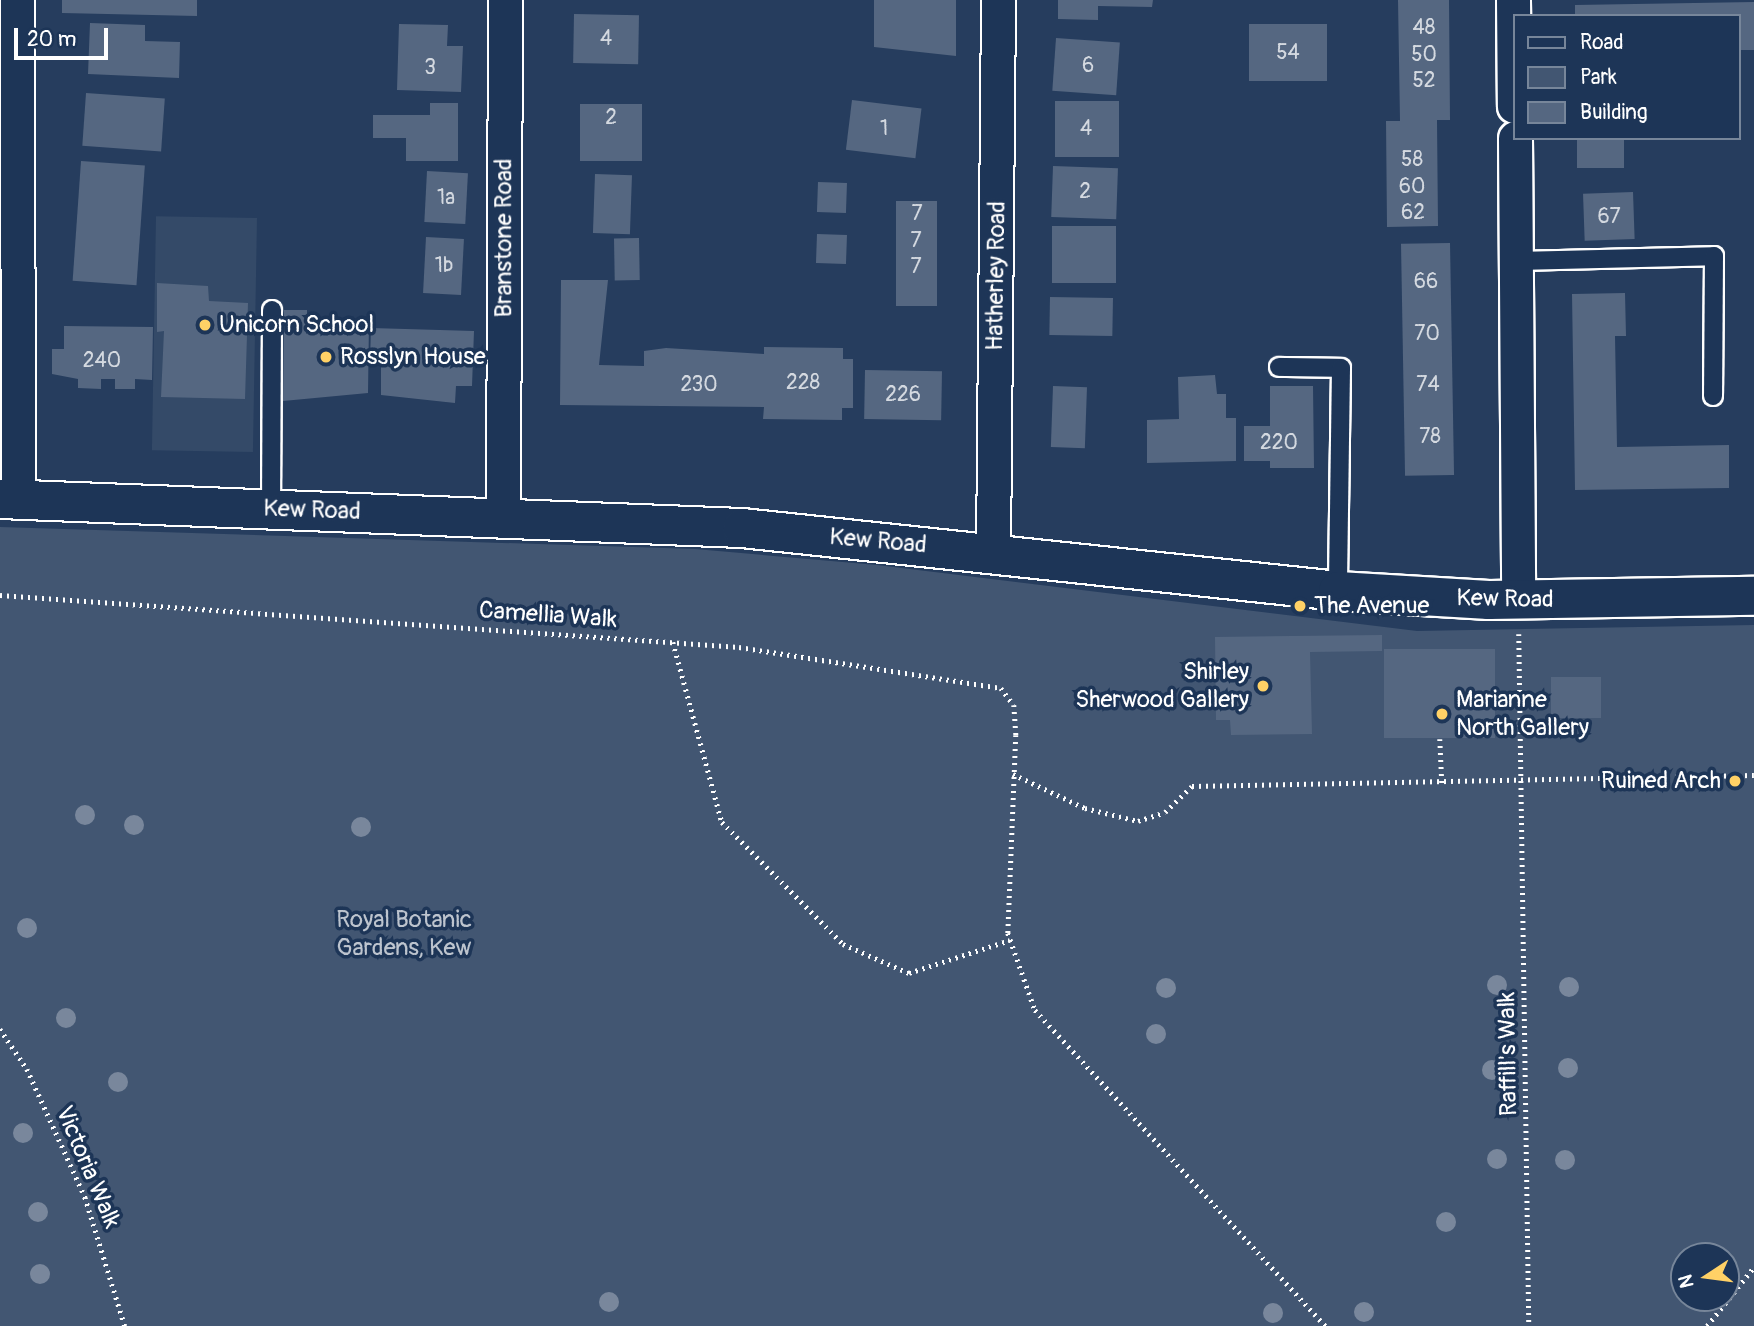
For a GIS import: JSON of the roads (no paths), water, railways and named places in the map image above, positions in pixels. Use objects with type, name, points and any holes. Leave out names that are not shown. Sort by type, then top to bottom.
[{"type":"main road","name":"Kew Road","points":[[9,500],[742,528],[993,552],[1338,591],[1517,601],[1754,596]]},
{"type":"street","points":[[9,500],[17,0]]},
{"type":"street","name":"Branstone Road","points":[[503,517],[505,0]]},
{"type":"street","name":"Hatherley Road","points":[[993,552],[998,0]]},
{"type":"street","points":[[1515,140],[1517,601]]},
{"type":"lane","points":[[1516,261],[1714,257],[1713,396]]},
{"type":"lane","points":[[271,509],[272,310]]},
{"type":"lane","points":[[1279,367],[1341,368],[1338,591]]},
{"type":"place","name":"Unicorn School","points":[[205,325]]},
{"type":"place","name":"Rosslyn House","points":[[326,357]]},
{"type":"place","name":"The Avenue","points":[[1300,606]]},
{"type":"place","name":"Shirley Sherwood Gallery","points":[[1263,686]]},
{"type":"place","name":"Marianne North Gallery","points":[[1442,714]]},
{"type":"place","name":"Ruined Arch","points":[[1735,781]]},
{"type":"park label","name":"Royal Botanic Gardens, Kew","points":[[404,934]]}]
